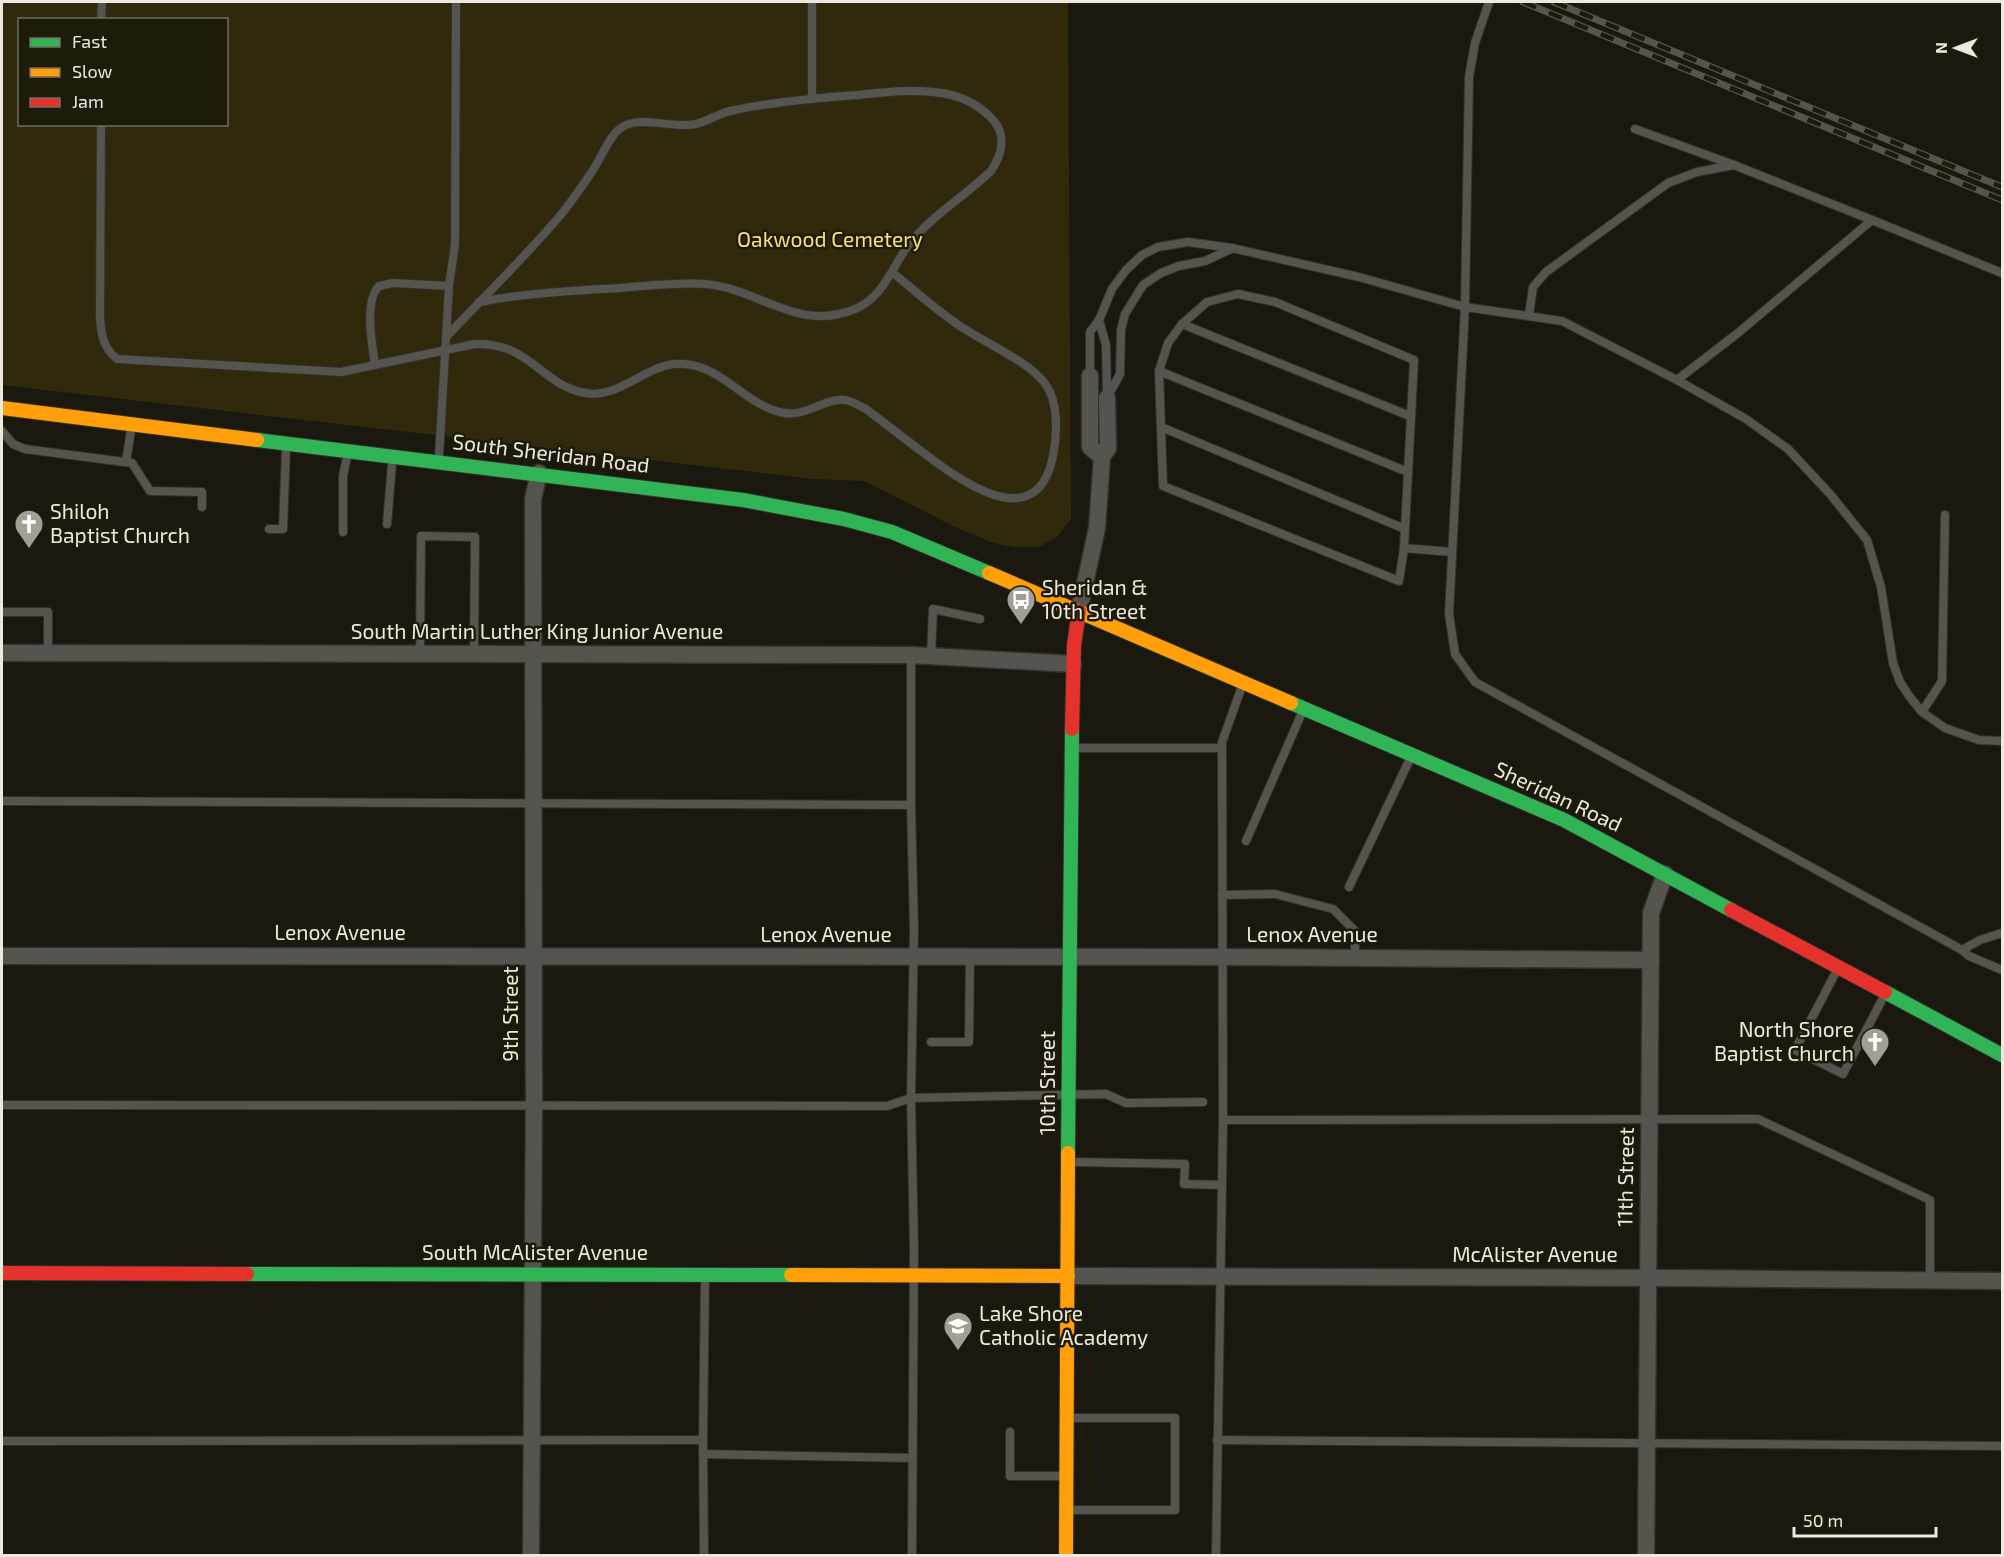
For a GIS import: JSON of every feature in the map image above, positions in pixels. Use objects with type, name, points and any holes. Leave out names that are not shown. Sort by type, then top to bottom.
[{"type":"main road","name":"South Sheridan Road","points":[[2,408],[743,500],[844,519],[892,532],[1079,610]]},
{"type":"main road","name":"10th Street","points":[[1066,1556],[1071,748],[1074,645],[1079,610]]},
{"type":"main road","name":"Sheridan Road","points":[[1079,610],[1243,683],[1564,820],[2002,1055]]},
{"type":"main road","name":"South McAlister Avenue","points":[[2,1273],[1068,1276]]},
{"type":"street","points":[[1090,376],[1090,447],[1102,457]]},
{"type":"street","points":[[1079,610],[1097,528],[1102,457],[1108,448],[1107,398]]},
{"type":"street","name":"9th Street","points":[[531,1556],[534,1106],[533,499],[538,474]]},
{"type":"street","name":"South Martin Luther King Junior Avenue","points":[[2,653],[911,655],[1073,664]]},
{"type":"street","name":"11th Street","points":[[1646,1556],[1651,913],[1665,873]]},
{"type":"street","name":"Lenox Avenue","points":[[2,956],[1222,957],[1651,960]]},
{"type":"street","name":"McAlister Avenue","points":[[1068,1276],[2002,1281]]},
{"type":"lane","points":[[101,18],[102,2]]},
{"type":"lane","points":[[439,462],[448,286],[455,222],[456,2]]},
{"type":"lane","points":[[812,2],[812,99]]},
{"type":"lane","points":[[1489,2],[1475,43],[1469,76],[1465,307],[1449,614],[1455,654],[1475,682],[1962,950],[1969,957],[2002,970]]},
{"type":"lane","points":[[446,337],[558,218],[622,126],[642,122],[685,126],[728,111],[812,99],[928,91],[968,100],[997,124],[1002,147],[999,159],[991,171],[926,226],[909,244],[882,289],[871,300],[850,311],[822,316],[799,315],[737,291],[708,285],[685,284],[551,292],[479,302]]},
{"type":"lane","points":[[101,126],[101,334],[110,354],[117,359],[327,372],[375,365],[475,344],[490,344],[501,346],[531,361],[573,390],[587,393],[611,391],[654,369],[686,363],[708,370],[756,401],[786,414],[795,414],[844,400],[866,409],[951,474],[977,489],[1014,498],[1034,491],[1042,484],[1049,472],[1053,454],[1054,409],[1052,396],[1046,385],[1026,367],[960,326],[892,272]]},
{"type":"lane","points":[[1635,129],[1734,165],[2002,273]]},
{"type":"lane","points":[[1528,315],[1533,287],[1546,272],[1668,183],[1697,172],[1734,165]]},
{"type":"lane","points":[[1677,380],[1738,333],[1872,220]]},
{"type":"lane","points":[[1090,376],[1090,332],[1099,320],[1112,289],[1126,270],[1142,255],[1158,247],[1188,242],[1232,248],[1359,278],[1465,307],[1562,321],[1677,380],[1746,419],[1788,449],[1830,494],[1867,540],[1881,587],[1893,663],[1900,682],[1922,712],[1945,728],[1979,740],[2002,741]]},
{"type":"lane","points":[[1107,398],[1120,374],[1121,330],[1125,314],[1143,285],[1161,273],[1179,266],[1205,261],[1232,248]]},
{"type":"lane","points":[[375,365],[371,339],[372,298],[375,290],[379,286],[393,283],[448,286]]},
{"type":"lane","points":[[1238,294],[1275,302],[1414,360],[1404,548],[1399,581],[1163,486],[1159,371],[1168,343],[1182,324],[1207,302],[1238,294]]},
{"type":"lane","points":[[1099,320],[1106,345],[1107,398]]},
{"type":"lane","points":[[1182,324],[1410,416]]},
{"type":"lane","points":[[1159,371],[1408,472]]},
{"type":"lane","points":[[126,462],[131,423]]},
{"type":"lane","points":[[1161,427],[1405,530]]},
{"type":"lane","points":[[2,431],[13,444],[25,449],[132,463],[150,491],[202,492],[202,507]]},
{"type":"lane","points":[[269,530],[284,530],[286,443]]},
{"type":"lane","points":[[343,532],[343,476],[348,450]]},
{"type":"lane","points":[[387,524],[394,456]]},
{"type":"lane","points":[[1922,712],[1942,681],[1946,515]]},
{"type":"lane","points":[[420,654],[421,537],[475,537],[474,654]]},
{"type":"lane","points":[[1404,548],[1452,552]]},
{"type":"lane","points":[[931,656],[933,609],[980,619]]},
{"type":"lane","points":[[2,612],[48,612],[48,653]]},
{"type":"lane","points":[[911,655],[914,957],[911,1098],[914,1275],[912,1556]]},
{"type":"lane","points":[[1216,1556],[1222,1185],[1222,742],[1243,683]]},
{"type":"lane","points":[[1246,841],[1304,709]]},
{"type":"lane","points":[[1071,748],[1222,748]]},
{"type":"lane","points":[[1349,887],[1412,755]]},
{"type":"lane","points":[[2,801],[911,805]]},
{"type":"lane","points":[[1222,895],[1275,894],[1333,909],[1355,931],[1355,958]]},
{"type":"lane","points":[[1962,950],[1980,940],[2002,933]]},
{"type":"lane","points":[[931,1042],[969,1042],[970,957]]},
{"type":"lane","points":[[1839,967],[1795,1050],[1842,1074],[1886,992]]},
{"type":"lane","points":[[2,1105],[887,1106],[911,1098],[1106,1094],[1126,1103],[1203,1102]]},
{"type":"lane","points":[[1222,1120],[1758,1119],[1930,1200],[1930,1280]]},
{"type":"lane","points":[[1068,1162],[1185,1164],[1185,1184],[1222,1185]]},
{"type":"lane","points":[[704,1556],[705,1274]]},
{"type":"lane","points":[[1066,1510],[1175,1510],[1175,1418],[1067,1418]]},
{"type":"lane","points":[[1010,1432],[1010,1476],[1066,1476]]},
{"type":"lane","points":[[2,1440],[531,1438],[703,1440]]},
{"type":"lane","points":[[1217,1440],[2002,1446]]},
{"type":"lane","points":[[703,1454],[912,1458]]},
{"type":"green space","name":"Oakwood Cemetery","points":[[2,2],[1068,2],[1071,519],[1057,537],[1039,547],[1015,547],[993,543],[955,527],[864,481],[814,479],[2,385]]},
{"type":"railway","points":[[1523,2],[2002,200]]},
{"type":"railway","points":[[1554,2],[2002,187]]},
{"type":"traffic: fast","points":[[257,440],[743,500],[844,519],[892,532],[989,573]]},
{"type":"traffic: fast","points":[[1291,703],[1564,820],[1731,910]]},
{"type":"traffic: fast","points":[[1068,1153],[1072,729]]},
{"type":"traffic: fast","points":[[1885,992],[2002,1055]]},
{"type":"traffic: fast","points":[[247,1274],[791,1275]]},
{"type":"traffic: slow","points":[[2,408],[257,440]]},
{"type":"traffic: slow","points":[[989,573],[1291,703]]},
{"type":"traffic: slow","points":[[1066,1556],[1068,1153]]},
{"type":"traffic: slow","points":[[791,1275],[1068,1276]]},
{"type":"traffic: jam","points":[[1072,729],[1074,645],[1079,611]]},
{"type":"traffic: jam","points":[[1731,910],[1885,992]]},
{"type":"traffic: jam","points":[[2,1273],[247,1274]]},
{"type":"place","name":"Shiloh Baptist Church","points":[[29,550]]},
{"type":"place","name":"Sheridan & 10th Street","points":[[1021,626]]},
{"type":"place","name":"North Shore Baptist Church","points":[[1875,1068]]},
{"type":"place","name":"Lake Shore Catholic Academy","points":[[958,1352]]}]
